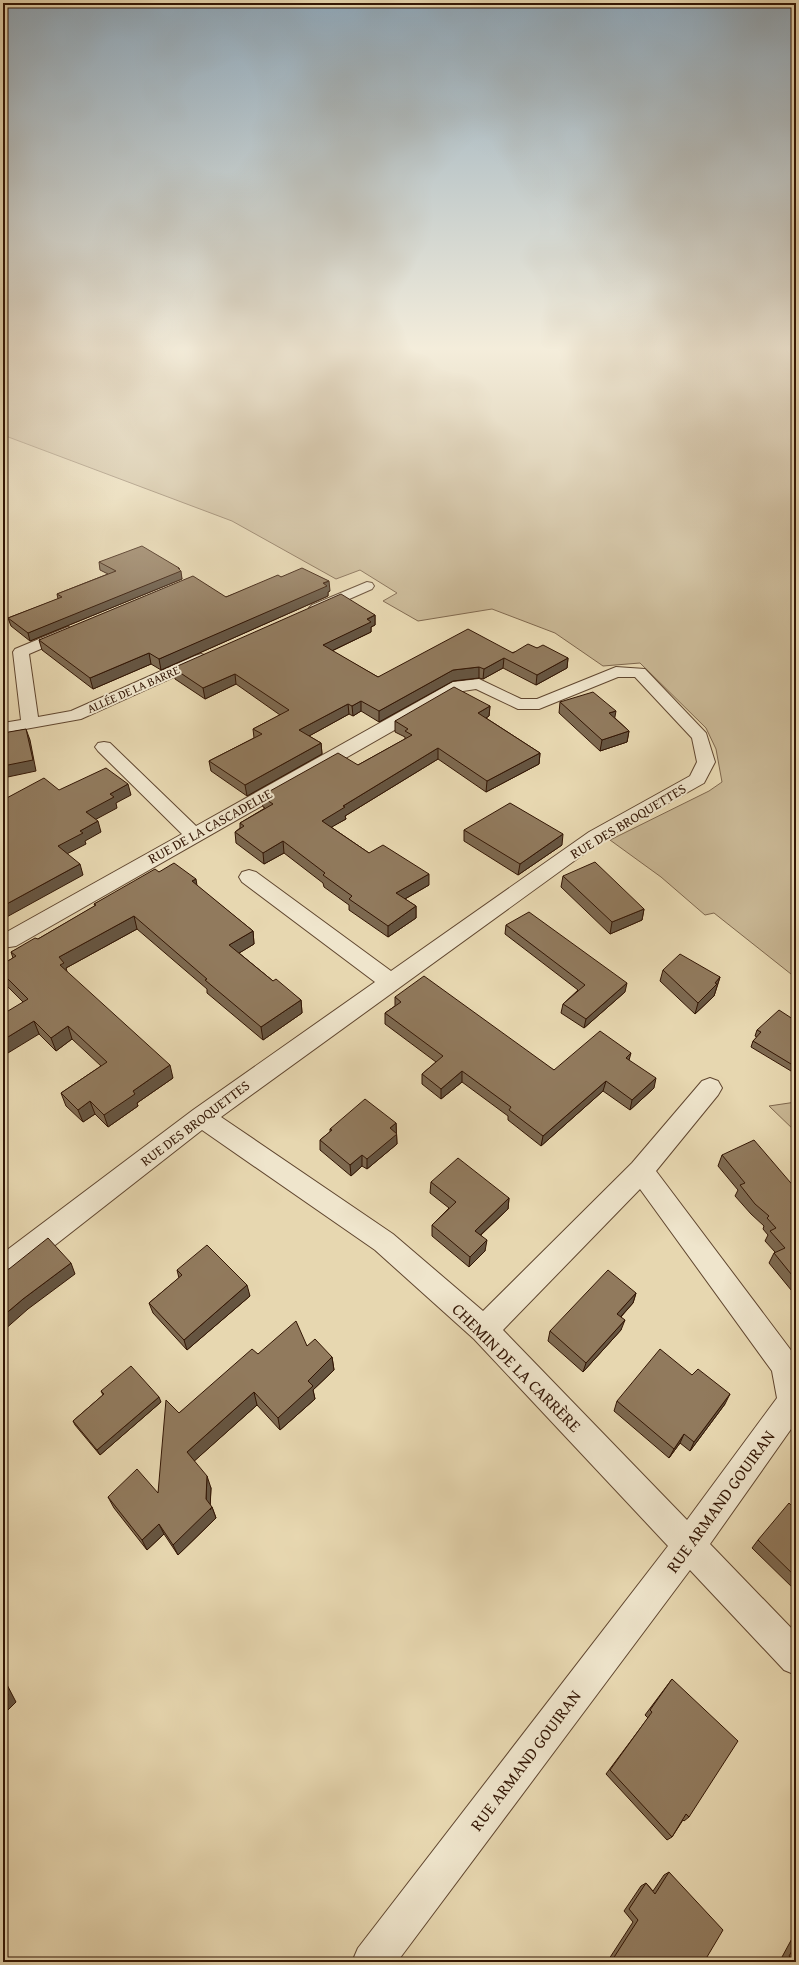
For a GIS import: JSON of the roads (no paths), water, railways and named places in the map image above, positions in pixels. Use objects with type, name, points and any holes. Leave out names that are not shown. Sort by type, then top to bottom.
[{"type":"street","points":[[302,615],[367,586]]},
{"type":"street","points":[[30,723],[21,652],[78,628]]},
{"type":"street","name":"ALLÉE DE LA BARRE","points":[[3,728],[75,715],[214,654]]},
{"type":"street","name":"RUE DE LA CASCADELLE","points":[[3,941],[8,941],[459,686],[479,684],[518,704],[539,704],[616,672],[638,672]]},
{"type":"street","name":"RUE DES BROQUETTES","points":[[3,1268],[202,1117],[596,836],[698,779],[706,762],[700,737],[638,672]]},
{"type":"street","points":[[104,747],[194,835]]},
{"type":"street","points":[[249,877],[390,982]]},
{"type":"street","points":[[484,1330],[641,1171],[710,1088]]},
{"type":"street","name":"CHEMIN DE LA CARRÈRE","points":[[202,1117],[384,1242],[484,1330],[796,1658]]},
{"type":"street","name":"RUE ARMAND GOUIRAN","points":[[372,1962],[689,1545],[793,1401],[785,1365],[641,1171]]}]
